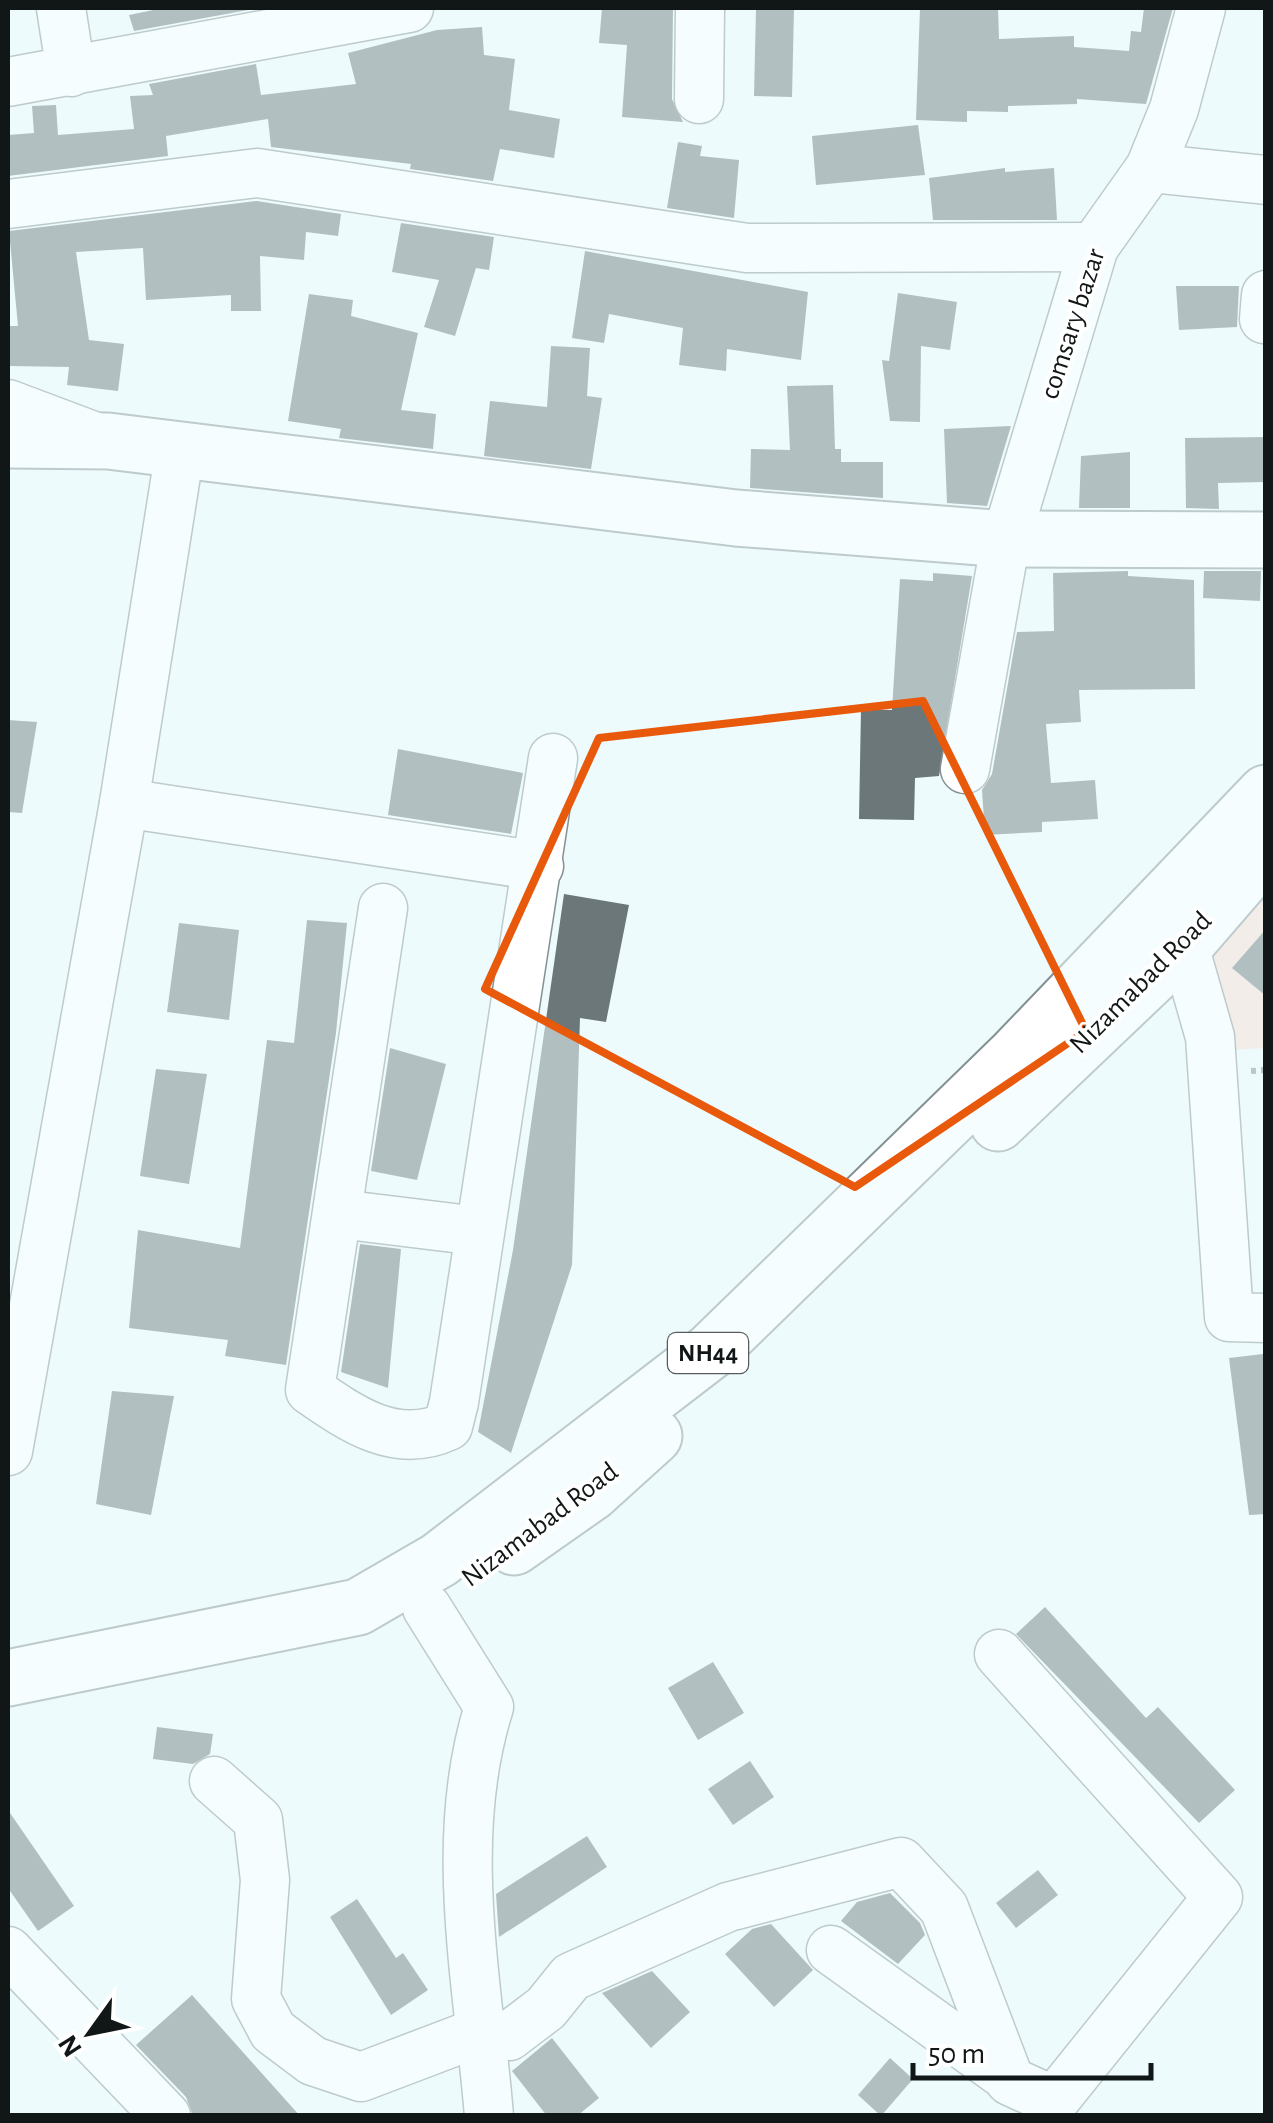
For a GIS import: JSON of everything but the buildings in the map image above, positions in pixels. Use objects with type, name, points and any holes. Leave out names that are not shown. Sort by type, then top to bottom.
[{"type":"main road","points":[[8,440],[108,442],[736,518],[1006,539],[1266,540]]},
{"type":"main road","name":"NH44","points":[[8,1678],[358,1607],[439,1560],[711,1351],[1014,1056],[1266,793]]},
{"type":"main road","name":"Nizamabad Road","points":[[8,1709],[309,1648],[428,1608],[591,1493],[974,1146],[1184,946],[1266,850]]},
{"type":"street","points":[[61,8],[72,72]]},
{"type":"street","points":[[8,82],[410,8]]},
{"type":"street","points":[[700,8],[700,100]]},
{"type":"street","name":"comsary bazar","points":[[965,769],[1006,539],[1094,247],[1150,168],[1174,109],[1201,8]]},
{"type":"street","points":[[1150,168],[1266,180]]},
{"type":"street","points":[[8,204],[257,174],[747,248],[1094,247]]},
{"type":"street","points":[[1264,319],[1266,295]]},
{"type":"street","points":[[8,404],[108,442]]},
{"type":"street","points":[[8,1451],[124,803],[180,450]]},
{"type":"street","points":[[383,908],[310,1390],[344,1414],[396,1437],[423,1438],[448,1426],[539,866],[552,758]]},
{"type":"street","points":[[124,803],[539,866]]},
{"type":"street","points":[[1184,946],[1210,1037],[1229,1316],[1266,1318]]},
{"type":"street","points":[[338,1214],[478,1232]]},
{"type":"street","points":[[428,1608],[489,1706],[478,1743],[466,1905],[489,2116]]},
{"type":"street","points":[[831,1950],[1006,2096],[1059,2108],[1218,1897],[998,1654]]},
{"type":"street","points":[[214,1781],[258,1820],[265,1880],[256,1999],[272,2031],[313,2062],[362,2077],[482,2031],[509,2036],[546,2008],[572,1977],[728,1907],[901,1862],[944,1908],[1006,2096]]},
{"type":"street","points":[[8,1951],[166,2116]]},
{"type":"highlighted area","points":[[923,701],[1086,1031],[855,1187],[485,989],[599,738]]},
{"type":"shaded area","points":[[1265,879],[1265,1048],[1230,1050],[1198,948]]}]
